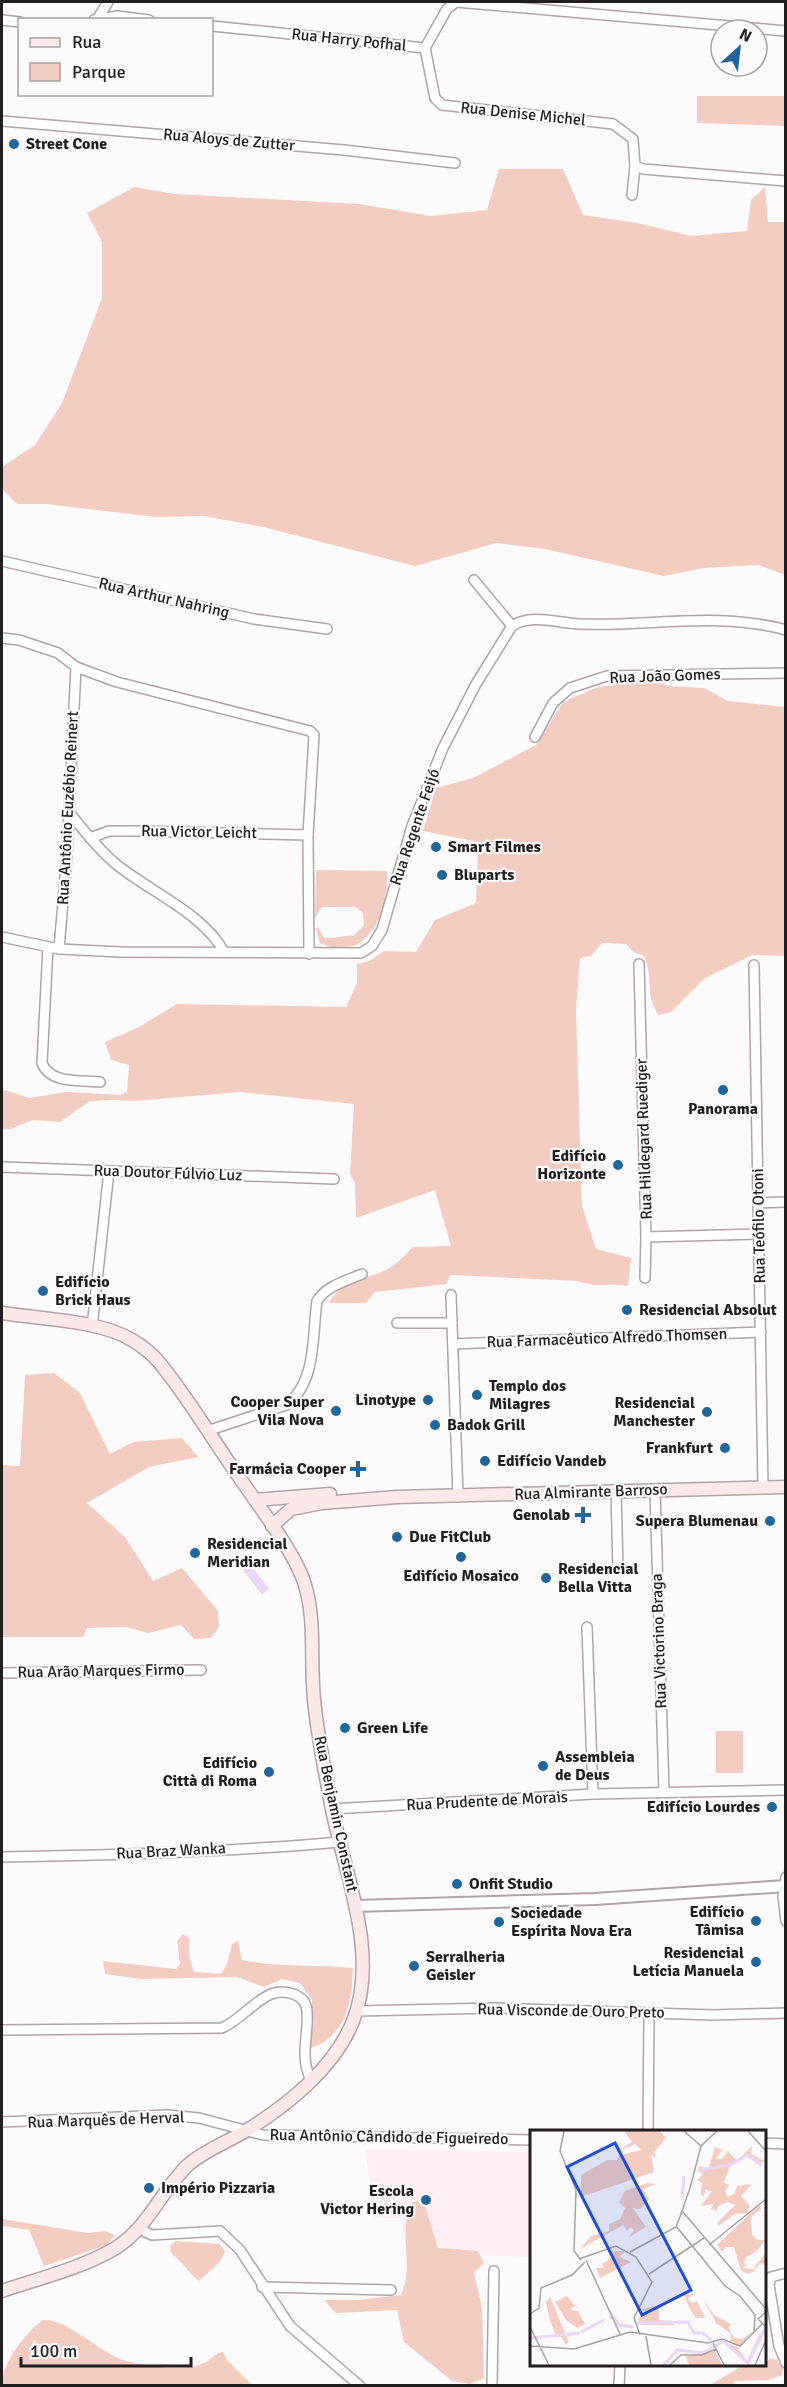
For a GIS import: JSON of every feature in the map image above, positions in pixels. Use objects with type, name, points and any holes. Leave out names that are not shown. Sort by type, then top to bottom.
[{"type":"main road","name":"Rua Benjamin Constant","points":[[2,1313],[92,1327],[122,1335],[150,1353],[255,1500],[305,1583],[309,1603],[314,1699],[332,1809],[355,1906],[364,1973],[357,2011],[343,2040],[311,2080],[278,2109],[245,2132],[218,2145],[187,2166],[139,2229],[116,2248],[80,2266],[2,2291]]},
{"type":"main road","name":"Rua Almirante Barroso","points":[[272,1526],[291,1509],[307,1504],[397,1497],[786,1487]]},
{"type":"main road","name":"Rua Almirante Barroso","points":[[255,1500],[363,1493],[397,1497]]},
{"type":"street","points":[[97,18],[108,2]]},
{"type":"street","name":"Rua Harry Pofhal","points":[[213,26],[425,48],[447,9],[457,2],[786,31]]},
{"type":"street","points":[[103,18],[117,16],[133,18]]},
{"type":"street","points":[[2,20],[18,22]]},
{"type":"street","name":"Rua Denise Michel","points":[[425,48],[435,98],[442,105],[613,124],[633,139],[635,166],[632,195]]},
{"type":"street","name":"Rua Aloys de Zutter","points":[[2,121],[321,148],[455,163]]},
{"type":"street","points":[[635,166],[652,170],[786,181]]},
{"type":"street","name":"Rua Arthur Nahring","points":[[2,561],[254,619],[327,629]]},
{"type":"street","points":[[474,580],[512,626],[521,620],[533,619],[578,624],[693,620],[766,625],[786,630]]},
{"type":"street","name":"Rua Regente Feijó","points":[[2,937],[59,949],[309,954],[361,952],[378,939],[412,826],[434,770],[476,684],[512,626]]},
{"type":"street","points":[[2,638],[19,640],[58,653],[76,667],[109,680],[310,731],[314,735],[308,835],[309,954]]},
{"type":"street","name":"Rua Antônio Euzébio Reinert","points":[[59,949],[69,812],[71,720],[76,667]]},
{"type":"street","name":"Rua João Gomes","points":[[535,737],[554,703],[570,688],[607,676],[786,673]]},
{"type":"street","points":[[69,812],[90,838],[116,864],[185,913],[218,940],[224,952]]},
{"type":"street","name":"Rua Victor Leicht","points":[[90,838],[109,831],[308,835]]},
{"type":"street","points":[[48,947],[42,1063],[45,1072],[53,1077],[100,1082]]},
{"type":"street","name":"Rua Hildegard Ruediger","points":[[639,964],[646,1237],[759,1234]]},
{"type":"street","name":"Rua Teófilo Otoni","points":[[754,965],[763,1487]]},
{"type":"street","name":"Rua Doutor Fúlvio Luz","points":[[2,1167],[334,1179]]},
{"type":"street","points":[[92,1327],[109,1171]]},
{"type":"street","points":[[758,1203],[786,1202]]},
{"type":"street","points":[[645,1278],[646,1237]]},
{"type":"street","points":[[207,1431],[286,1405],[296,1398],[308,1371],[317,1301],[334,1285],[362,1274]]},
{"type":"street","points":[[451,1295],[458,1496]]},
{"type":"street","points":[[397,1323],[452,1323]]},
{"type":"street","name":"Rua Farmacêutico Alfredo Thomsen","points":[[453,1344],[761,1332]]},
{"type":"street","name":"Rua Victorino Braga","points":[[655,1490],[664,1792]]},
{"type":"street","points":[[616,1491],[618,1570]]},
{"type":"street","points":[[587,1627],[593,1794]]},
{"type":"street","name":"Rua Arão Marques Firmo","points":[[2,1673],[201,1670]]},
{"type":"street","name":"Rua Prudente de Morais","points":[[332,1809],[593,1794],[786,1790]]},
{"type":"street","name":"Rua Braz Wanka","points":[[2,1857],[188,1853],[227,1848],[340,1842]]},
{"type":"street","points":[[355,1906],[595,1899],[785,1883],[786,1921]]},
{"type":"street","points":[[2,2030],[222,2028],[272,1994],[284,1992],[296,1994],[304,2001],[308,2011],[304,2039],[305,2062],[311,2080]]},
{"type":"street","name":"Rua Visconde de Ouro Preto","points":[[357,2011],[495,2008],[649,2013],[786,2013]]},
{"type":"street","points":[[648,2130],[649,2013]]},
{"type":"street","name":"Rua Marquês de Herval","points":[[2,2122],[167,2115],[199,2118],[245,2132]]},
{"type":"street","name":"Rua Antônio Cândido de Figueiredo","points":[[245,2132],[273,2136],[530,2140]]},
{"type":"street","points":[[766,2144],[786,2144]]},
{"type":"street","points":[[139,2229],[152,2235],[220,2231],[240,2250],[262,2287],[290,2326],[360,2385]]},
{"type":"street","points":[[492,2385],[494,2271]]},
{"type":"street","points":[[786,2273],[771,2277],[769,2284],[779,2346],[786,2363]]},
{"type":"street","points":[[262,2287],[391,2290]]},
{"type":"street","points":[[619,2385],[620,2366]]},
{"type":"shaded area","points":[[250,1564],[269,1589],[262,1595],[243,1570]]},
{"type":"shaded area","name":"Escola Victor Hering","points":[[365,2149],[530,2152],[530,2257],[407,2253],[401,2218],[375,2218]]},
{"type":"green space","points":[[697,96],[785,96],[785,126],[697,123]]},
{"type":"green space","points":[[499,169],[563,169],[583,215],[637,223],[691,236],[747,231],[751,200],[765,187],[768,222],[785,222],[785,575],[759,565],[704,568],[664,576],[545,549],[496,543],[415,566],[263,527],[204,516],[156,517],[46,504],[17,504],[2,489],[2,467],[35,445],[62,403],[102,298],[102,242],[87,213],[134,187],[175,194],[359,204],[431,216],[487,210]]},
{"type":"green space","points":[[655,680],[668,686],[704,688],[728,701],[785,707],[786,956],[752,955],[705,978],[671,1012],[659,1015],[654,1008],[650,993],[644,956],[633,952],[626,944],[602,943],[591,956],[580,958],[576,1009],[582,1206],[596,1249],[631,1258],[628,1286],[592,1285],[578,1281],[450,1275],[447,1284],[375,1292],[365,1303],[329,1303],[340,1290],[391,1267],[413,1247],[451,1246],[435,1190],[356,1218],[355,1183],[350,1174],[354,1104],[240,1092],[135,1101],[90,1101],[60,1122],[32,1120],[11,1129],[2,1129],[2,1089],[29,1098],[66,1092],[120,1095],[127,1092],[129,1065],[111,1060],[105,1042],[139,1027],[177,1004],[346,1007],[357,983],[357,964],[369,961],[384,951],[416,952],[435,920],[476,903],[478,842],[423,831],[436,788],[473,778],[536,745],[563,702],[598,687]]},
{"type":"green space","points":[[316,870],[387,871],[385,902],[380,917],[373,930],[351,947],[337,948],[320,943],[316,929],[318,927],[324,938],[328,938],[353,936],[364,925],[363,913],[355,907],[322,907],[315,918]]},
{"type":"green space","points":[[54,1373],[80,1393],[110,1454],[133,1442],[182,1438],[198,1457],[149,1467],[87,1503],[125,1537],[153,1581],[182,1568],[218,1611],[219,1627],[211,1638],[194,1639],[181,1625],[148,1633],[126,1627],[87,1628],[83,1637],[2,1637],[2,1465],[20,1466],[25,1375]]},
{"type":"green space","points":[[716,1731],[743,1731],[743,1773],[716,1773]]},
{"type":"green space","points":[[183,1934],[189,1938],[189,1956],[194,1972],[221,1974],[227,1964],[232,1944],[238,1941],[242,1960],[269,1964],[353,1968],[351,1993],[345,2016],[339,2027],[323,2043],[311,2048],[312,2000],[300,1983],[282,1979],[264,1987],[237,1977],[141,1979],[105,1974],[103,1961],[176,1969],[180,1964],[177,1941]]},
{"type":"green space","points":[[419,2201],[425,2206],[438,2248],[478,2251],[484,2263],[474,2273],[482,2307],[484,2378],[470,2384],[452,2381],[404,2342],[397,2310],[336,2313],[324,2300],[358,2300],[401,2295],[407,2272],[408,2214],[412,2202]]},
{"type":"green space","points":[[2,2219],[88,2233],[105,2231],[115,2235],[107,2245],[44,2266],[29,2230],[2,2226]]},
{"type":"green space","points":[[176,2241],[219,2244],[225,2251],[220,2262],[199,2281],[171,2253],[170,2246]]},
{"type":"green space","points":[[43,2320],[53,2321],[73,2330],[116,2357],[144,2365],[186,2368],[204,2363],[223,2352],[227,2360],[252,2385],[2,2385],[10,2358],[29,2332]]},
{"type":"green space","points":[[770,2358],[777,2360],[783,2368],[782,2375],[768,2380],[735,2381],[733,2385],[710,2385],[742,2366],[750,2368],[766,2366]]},
{"type":"place","name":"Street Cone","points":[[14,144]]},
{"type":"place","name":"Smart Filmes","points":[[436,847]]},
{"type":"place","name":"Bluparts","points":[[442,875]]},
{"type":"place","name":"Panorama","points":[[723,1090]]},
{"type":"place","name":"Edifício Horizonte","points":[[618,1165]]},
{"type":"place","name":"Edifício Brick Haus","points":[[43,1291]]},
{"type":"place","name":"Residencial Absolut","points":[[627,1310]]},
{"type":"place","name":"Templo dos Milagres","points":[[477,1395]]},
{"type":"place","name":"Linotype","points":[[428,1400]]},
{"type":"place","name":"Cooper Super Vila Nova","points":[[336,1411]]},
{"type":"place","name":"Residencial Manchester","points":[[707,1412]]},
{"type":"place","name":"Badok Grill","points":[[435,1425]]},
{"type":"place","name":"Frankfurt","points":[[725,1448]]},
{"type":"place","name":"Edifício Vandeb","points":[[485,1461]]},
{"type":"place","name":"Farmácia Cooper","points":[[358,1469]]},
{"type":"place","name":"Genolab","points":[[583,1515]]},
{"type":"place","name":"Supera Blumenau","points":[[770,1521]]},
{"type":"place","name":"Due FitClub","points":[[397,1537]]},
{"type":"place","name":"Residencial Meridian","points":[[195,1553]]},
{"type":"place","name":"Edifício Mosaico","points":[[461,1557]]},
{"type":"place","name":"Residencial Bella Vitta","points":[[546,1578]]},
{"type":"place","name":"Green Life","points":[[345,1728]]},
{"type":"place","name":"Assembleia de Deus","points":[[543,1766]]},
{"type":"place","name":"Edifício Città di Roma","points":[[269,1772]]},
{"type":"place","name":"Edifício Lourdes","points":[[772,1807]]},
{"type":"place","name":"Onfit Studio","points":[[457,1884]]},
{"type":"place","name":"Edifício Tâmisa","points":[[756,1921]]},
{"type":"place","name":"Sociedade Espírita Nova Era","points":[[499,1922]]},
{"type":"place","name":"Residencial Letícia Manuela","points":[[756,1962]]},
{"type":"place","name":"Serralheria Geisler","points":[[414,1966]]},
{"type":"place","name":"Império Pizzaria","points":[[149,2188]]},
{"type":"place","name":"Escola Victor Hering","points":[[426,2200]]}]
